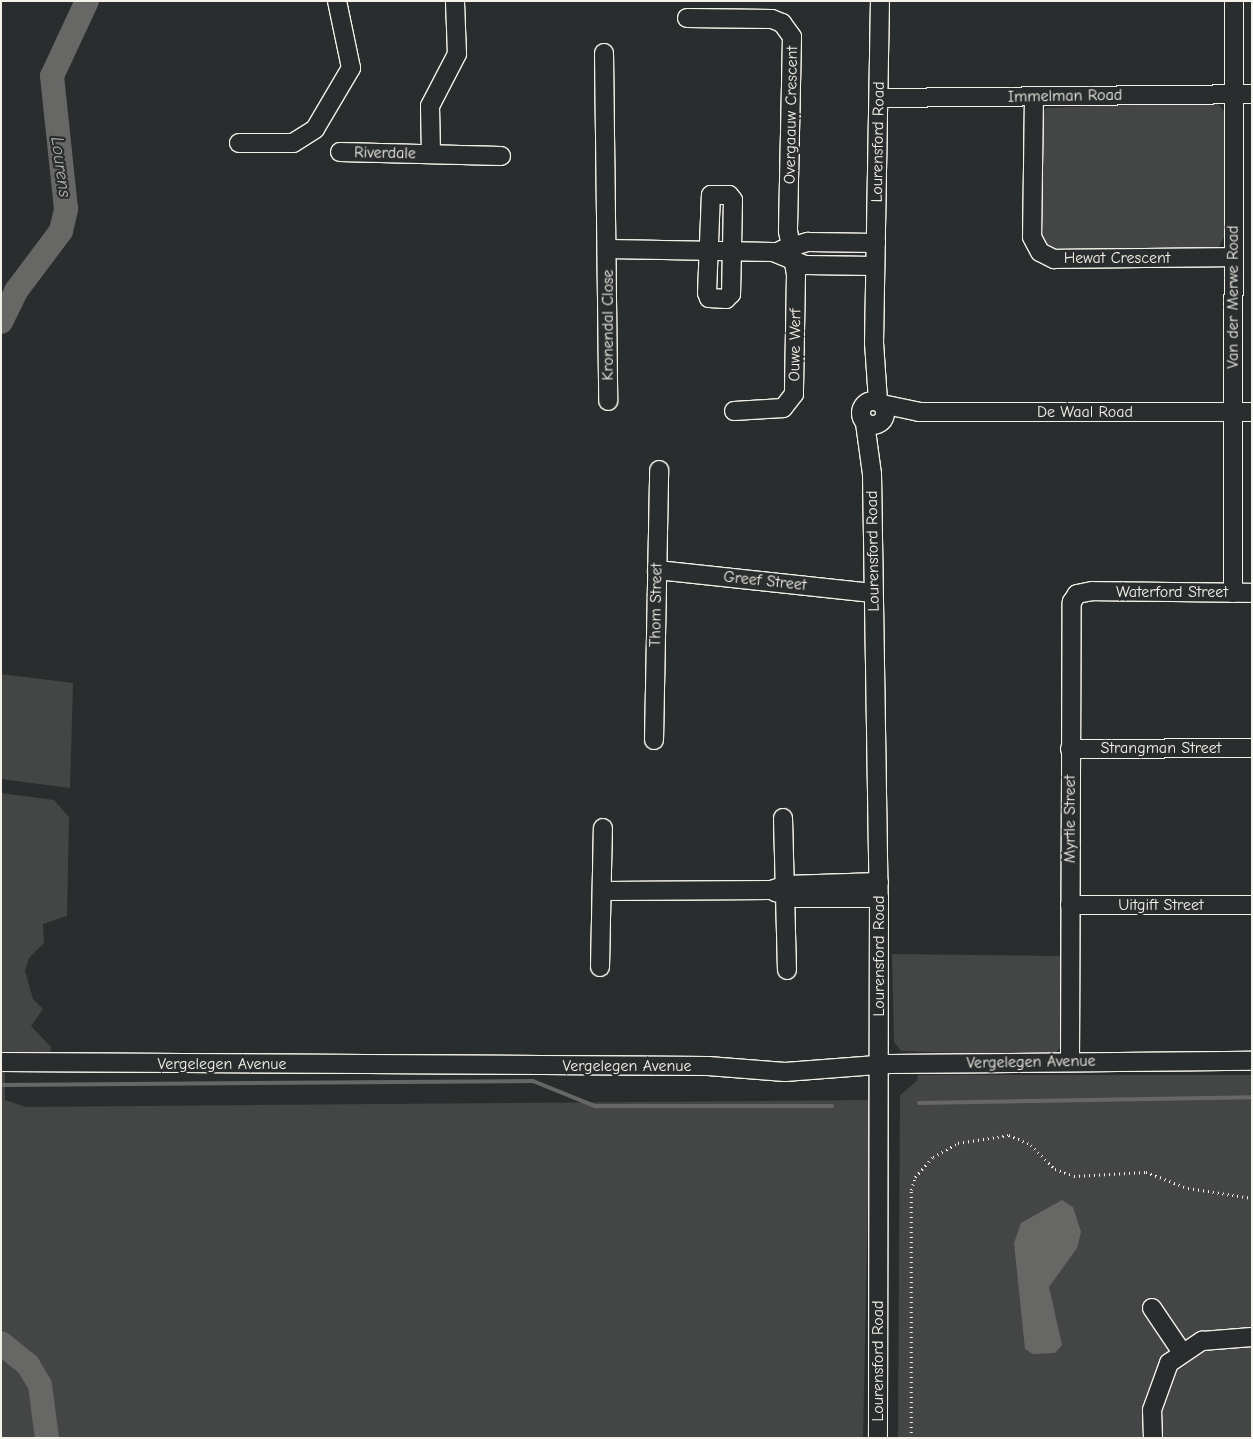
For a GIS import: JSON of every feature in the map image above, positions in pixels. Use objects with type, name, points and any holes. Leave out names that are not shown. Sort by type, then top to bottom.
[{"type":"street","points":[[239,143],[293,143],[315,129],[350,68],[337,1]]},
{"type":"street","name":"Riverdale","points":[[431,154],[430,106],[457,54],[455,1]]},
{"type":"street","name":"Lourensford Road","points":[[878,1438],[879,890],[872,474],[876,412],[874,343],[880,1]]},
{"type":"street","name":"Van der Merwe Road","points":[[1232,593],[1234,1]]},
{"type":"street","name":"Overgaauw Crescent","points":[[686,18],[772,20],[789,29],[792,253]]},
{"type":"street","points":[[604,53],[608,249],[733,250],[792,253],[806,264],[875,266]]},
{"type":"street","name":"Immelman Road","points":[[879,98],[1252,94]]},
{"type":"street","name":"Hewat Crescent","points":[[1034,96],[1032,237],[1040,252],[1054,259],[1234,257]]},
{"type":"street","name":"Riverdale","points":[[340,152],[501,156]]},
{"type":"street","points":[[713,195],[733,200],[733,250],[731,294],[726,299],[708,296],[709,199],[713,195]]},
{"type":"street","points":[[792,253],[808,242],[876,243]]},
{"type":"street","name":"Kronendal Close","points":[[608,249],[608,401]]},
{"type":"street","name":"Ouwe Werf","points":[[734,411],[783,408],[794,394],[796,274],[792,253]]},
{"type":"street","name":"De Waal Road","points":[[876,412],[1252,412]]},
{"type":"street","name":"Thom Street","points":[[654,740],[659,470]]},
{"type":"street","name":"Greef Street","points":[[657,570],[873,593]]},
{"type":"street","name":"Waterford Street","points":[[1092,592],[1252,592]]},
{"type":"street","name":"Myrtle Street","points":[[1070,1062],[1070,612],[1077,594],[1092,592]]},
{"type":"street","name":"Strangman Street","points":[[1070,748],[1252,748]]},
{"type":"street","points":[[782,818],[781,891],[787,970]]},
{"type":"street","points":[[600,967],[603,828]]},
{"type":"street","points":[[603,891],[879,890]]},
{"type":"street","name":"Uitgift Street","points":[[1070,905],[1252,905]]},
{"type":"street","name":"Vergelegen Avenue","points":[[1,1062],[708,1066],[785,1072],[878,1066],[1252,1061]]},
{"type":"street","points":[[1152,1308],[1182,1351]]},
{"type":"street","points":[[1153,1438],[1152,1410],[1162,1374],[1182,1351],[1210,1339],[1252,1337]]},
{"type":"path","points":[[911,1438],[910,1190],[915,1177],[933,1157],[958,1143],[1009,1135],[1031,1145],[1055,1169],[1074,1176],[1146,1172],[1188,1188],[1252,1198]]},
{"type":"shaded area","points":[[1216,102],[1225,112],[1225,235],[1218,248],[1050,251],[1041,240],[1040,118],[1046,108]]},
{"type":"shaded area","points":[[1,674],[73,683],[70,788],[1,779]]},
{"type":"shaded area","points":[[1,793],[54,800],[69,817],[67,916],[43,924],[44,943],[29,958],[25,971],[33,999],[43,1009],[31,1026],[51,1047],[50,1057],[1,1057]]},
{"type":"shaded area","points":[[892,954],[1063,956],[1061,1046],[1053,1056],[901,1051],[894,1042]]},
{"type":"shaded area","points":[[1,1070],[5,1070],[5,1100],[26,1107],[870,1100],[863,1438],[1,1438]]},
{"type":"shaded area","points":[[918,1075],[1252,1075],[1252,1438],[898,1438],[900,1095],[917,1081]]},
{"type":"shaded area","points":[[1062,1200],[1073,1207],[1081,1232],[1077,1248],[1049,1287],[1062,1345],[1055,1353],[1033,1354],[1025,1349],[1014,1243],[1021,1223]]},
{"type":"waterway","name":"Lourens","points":[[1,322],[16,291],[61,231],[66,209],[52,76],[87,1]]},
{"type":"waterway","points":[[1,1085],[533,1081],[595,1106],[832,1106]]},
{"type":"waterway","points":[[919,1103],[1252,1097]]},
{"type":"waterway","name":"Lourens","points":[[1,1343],[28,1365],[40,1385],[47,1438]]}]
